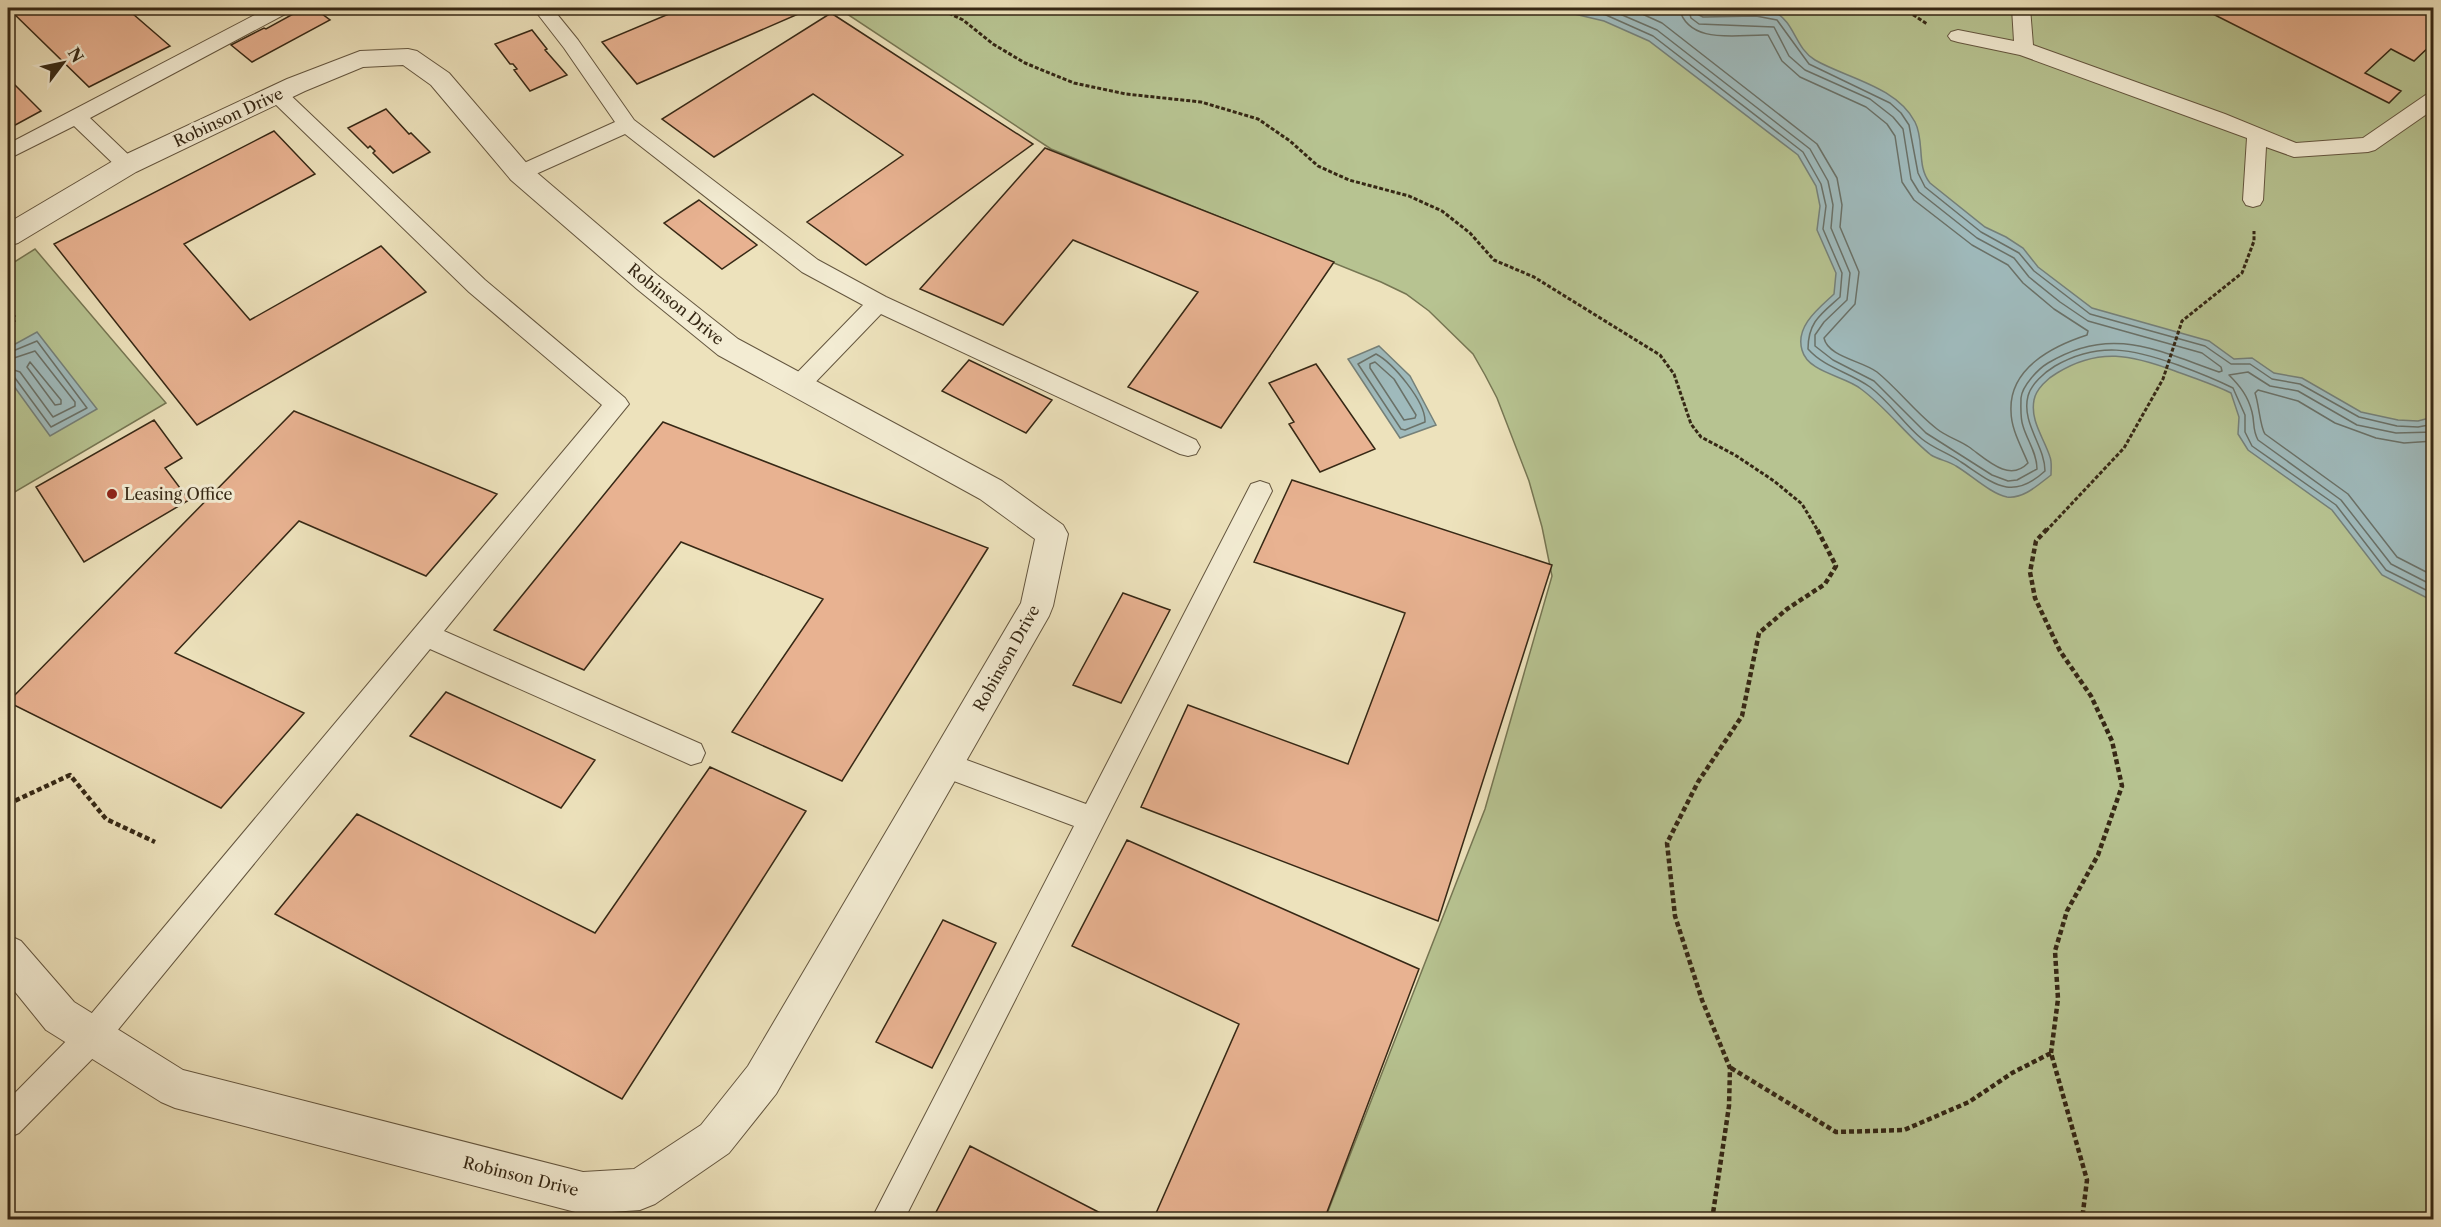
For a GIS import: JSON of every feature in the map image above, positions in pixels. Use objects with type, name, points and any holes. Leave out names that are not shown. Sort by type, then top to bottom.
[{"type":"street","name":"Robinson Drive","points":[[8,236],[127,165],[278,94],[360,59],[408,57],[440,79],[520,173],[647,282],[728,347],[797,387],[991,490],[1052,534],[1038,606],[762,1080],[715,1139],[640,1189],[583,1192],[175,1088],[60,1016],[8,954]]},
{"type":"lane","points":[[8,152],[282,8]]},
{"type":"lane","points":[[542,8],[571,44],[627,125],[810,266],[878,303],[1188,447]]},
{"type":"lane","points":[[2021,8],[2024,49]]},
{"type":"lane","points":[[1958,36],[2024,49],[2294,150],[2368,145],[2433,99]]},
{"type":"lane","points":[[8,1122],[92,1037],[617,404],[477,286],[278,94]]},
{"type":"lane","points":[[76,116],[127,165]]},
{"type":"lane","points":[[520,173],[627,125]]},
{"type":"lane","points":[[2253,200],[2257,135]]},
{"type":"lane","points":[[797,387],[878,303]]},
{"type":"lane","points":[[887,1220],[1260,491]]},
{"type":"lane","points":[[425,635],[691,753]]},
{"type":"lane","points":[[945,765],[1092,819]]},
{"type":"path","points":[[938,8],[963,20],[993,44],[1025,63],[1074,83],[1126,94],[1201,102],[1258,119],[1290,141],[1318,166],[1349,180],[1409,196],[1442,211],[1470,233],[1494,260],[1533,277],[1660,355],[1674,374],[1691,424],[1701,437],[1735,455],[1774,481],[1802,504],[1836,566],[1825,584],[1787,609],[1759,633],[1742,716],[1698,782],[1667,843],[1675,916],[1702,999],[1730,1068],[1727,1117],[1712,1220]]},
{"type":"path","points":[[2082,1220],[2087,1180],[2051,1053],[2058,999],[2055,951],[2067,911],[2098,855],[2122,786],[2112,741],[2091,696],[2060,651],[2035,598],[2030,572],[2036,541],[2124,448],[2163,379],[2182,321],[2242,273],[2253,241],[2256,210],[2253,200]]},
{"type":"path","points":[[8,804],[70,775],[106,819],[155,842]]},
{"type":"path","points":[[1730,1068],[1836,1132],[1904,1130],[1969,1102],[2012,1073],[2051,1053]]},
{"type":"green space","points":[[838,8],[2433,8],[2433,1219],[1325,1219],[1485,809],[1552,576],[1542,527],[1529,481],[1497,398],[1473,354],[1429,311],[1406,294],[1051,149]]},
{"type":"green space","points":[[35,249],[166,403],[8,496],[8,266]]},
{"type":"water","points":[[1549,8],[1685,8],[1705,11],[1775,12],[1787,22],[1808,55],[1883,91],[1907,110],[1918,129],[1923,169],[1930,183],[1985,227],[2023,248],[2038,267],[2092,308],[2209,341],[2234,359],[2252,358],[2274,373],[2302,378],[2361,412],[2398,420],[2418,421],[2433,417],[2433,601],[2382,575],[2332,510],[2248,450],[2238,434],[2239,417],[2231,393],[2159,365],[2116,356],[2087,359],[2057,373],[2043,384],[2035,396],[2033,408],[2036,422],[2051,459],[2051,475],[2019,496],[2001,495],[1953,464],[1931,455],[1870,396],[1854,385],[1819,369],[1806,358],[1802,350],[1801,341],[1805,325],[1834,294],[1836,273],[1817,230],[1820,206],[1816,186],[1798,155],[1649,41],[1604,21]]},
{"type":"water","points":[[37,332],[97,409],[50,436],[8,378],[8,348]]},
{"type":"water","points":[[1379,346],[1410,376],[1436,425],[1400,438],[1348,359]]},
{"type":"building","points":[[8,8],[126,8],[170,46],[89,87]]},
{"type":"building","points":[[304,8],[314,8],[330,20],[252,62],[231,45],[266,29]]},
{"type":"building","points":[[683,8],[812,8],[637,84],[602,42]]},
{"type":"building","points":[[2201,8],[2434,8],[2434,42],[2414,61],[2391,49],[2365,73],[2401,91],[2389,103]]},
{"type":"building","points":[[831,13],[1033,144],[866,265],[807,222],[903,155],[813,94],[714,157],[662,119]]},
{"type":"building","points":[[532,30],[547,49],[545,50],[567,75],[530,91],[514,70],[517,69],[510,64],[495,44]]},
{"type":"building","points":[[8,78],[41,111],[8,129]]},
{"type":"building","points":[[386,109],[409,134],[411,133],[430,152],[393,173],[373,153],[375,151],[370,146],[368,148],[348,128]]},
{"type":"building","points":[[274,131],[315,174],[184,244],[250,320],[381,246],[426,292],[197,425],[54,244]]},
{"type":"building","points":[[1045,148],[1334,262],[1221,428],[1128,387],[1198,292],[1073,240],[1003,325],[920,289]]},
{"type":"building","points":[[699,200],[757,245],[722,269],[664,223]]},
{"type":"building","points":[[8,306],[15,316],[12,318],[15,321],[8,325]]},
{"type":"building","points":[[969,360],[1052,400],[1026,433],[942,391]]},
{"type":"building","points":[[1316,364],[1375,449],[1320,472],[1289,424],[1294,422],[1269,383]]},
{"type":"building","points":[[294,411],[497,494],[426,576],[299,521],[175,653],[304,713],[221,808],[8,702]]},
{"type":"building","name":"Leasing Office","points":[[154,420],[182,458],[165,468],[189,500],[84,562],[36,487]]},
{"type":"building","points":[[663,422],[988,548],[842,781],[732,732],[823,599],[681,542],[584,670],[494,630]]},
{"type":"building","points":[[1292,480],[1552,565],[1438,921],[1141,807],[1188,705],[1348,764],[1405,613],[1254,562]]},
{"type":"building","points":[[1123,593],[1170,610],[1121,703],[1073,685]]},
{"type":"building","points":[[446,692],[595,760],[561,808],[410,736]]},
{"type":"building","points":[[710,767],[806,811],[622,1099],[275,914],[357,814],[595,933]]},
{"type":"building","points":[[1127,840],[1419,969],[1324,1220],[1153,1220],[1239,1024],[1072,946]]},
{"type":"building","points":[[943,920],[996,943],[932,1068],[876,1042]]},
{"type":"building","points":[[970,1146],[1114,1220],[932,1220]]},
{"type":"place","name":"Leasing Office","points":[[112,494]]}]
